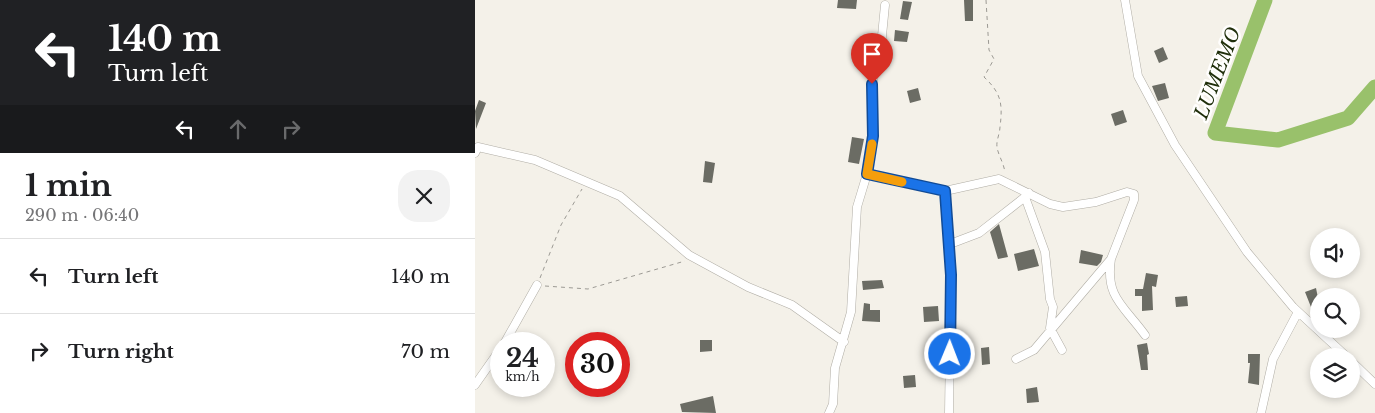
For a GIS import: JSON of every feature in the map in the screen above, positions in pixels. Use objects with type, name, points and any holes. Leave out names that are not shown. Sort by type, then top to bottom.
[{"type":"street","points":[[1125,0],[1138,76],[1175,144],[1247,252],[1298,312],[1337,348]]},
{"type":"street","points":[[829,413],[833,404],[835,368],[844,342],[851,312],[857,208],[867,174],[873,136],[872,84],[881,46],[885,5]]},
{"type":"street","points":[[475,153],[478,147],[535,160],[620,196],[689,255],[748,288],[792,305],[844,342]]},
{"type":"street","points":[[867,174],[945,191],[999,179],[1027,195],[1063,207],[1096,202],[1127,192],[1134,194],[1135,200],[1111,259],[1109,285],[1117,300],[1145,335]]},
{"type":"street","points":[[945,191],[951,275],[949,413]]},
{"type":"street","points":[[950,244],[979,233],[1027,195]]},
{"type":"street","points":[[1027,195],[1045,252],[1050,299],[1053,307],[1051,328],[1062,350]]},
{"type":"street","points":[[1016,359],[1034,350],[1111,259]]},
{"type":"street","points":[[511,332],[537,285]]},
{"type":"street","points":[[1261,413],[1273,359],[1298,312]]},
{"type":"street","points":[[475,385],[490,364]]},
{"type":"street","points":[[1360,370],[1375,384]]},
{"type":"path","points":[[986,0],[989,50],[994,59],[983,77],[997,90],[1001,104],[1001,127],[997,147],[1004,161],[1006,182]]},
{"type":"path","points":[[585,182],[561,225],[537,285],[588,289],[683,262],[689,255]]},
{"type":"building","points":[[838,0],[857,0],[856,9],[837,8]]},
{"type":"building","points":[[964,0],[973,0],[973,21],[965,21]]},
{"type":"building","points":[[903,1],[912,2],[908,20],[900,19]]},
{"type":"building","points":[[895,30],[909,32],[907,42],[894,41]]},
{"type":"building","points":[[1163,47],[1168,59],[1159,63],[1154,51]]},
{"type":"building","points":[[1165,83],[1169,98],[1158,101],[1152,86]]},
{"type":"building","points":[[918,88],[921,100],[910,103],[907,91]]},
{"type":"building","points":[[479,100],[486,103],[476,129],[475,111]]},
{"type":"building","points":[[1123,110],[1127,122],[1115,126],[1111,114]]},
{"type":"building","points":[[852,137],[864,139],[859,164],[848,162]]},
{"type":"building","points":[[705,161],[715,163],[712,183],[703,182]]},
{"type":"building","points":[[999,224],[1008,257],[998,259],[990,232]]},
{"type":"building","points":[[1034,249],[1039,266],[1018,271],[1014,254]]},
{"type":"building","points":[[1081,250],[1103,255],[1101,262],[1097,266],[1079,263]]},
{"type":"building","points":[[1146,273],[1158,275],[1156,287],[1152,286],[1153,310],[1142,311],[1142,296],[1135,296],[1135,289],[1143,289]]},
{"type":"building","points":[[882,280],[884,288],[863,290],[862,281]]},
{"type":"building","points":[[1310,290],[1310,304],[1305,292]]},
{"type":"building","points":[[1187,296],[1188,306],[1176,307],[1175,297]]},
{"type":"building","points":[[864,303],[870,304],[870,310],[880,310],[880,322],[862,321]]},
{"type":"building","points":[[938,306],[939,321],[924,322],[923,307]]},
{"type":"building","points":[[700,340],[712,340],[712,351],[700,352]]},
{"type":"building","points":[[1147,343],[1149,354],[1147,355],[1148,370],[1141,370],[1137,345]]},
{"type":"building","points":[[989,347],[990,364],[982,365],[981,348]]},
{"type":"building","points":[[1248,354],[1260,354],[1259,385],[1248,383],[1250,363],[1248,363]]},
{"type":"building","points":[[915,375],[916,387],[904,388],[903,376]]},
{"type":"building","points":[[1037,387],[1039,402],[1027,403],[1026,389]]},
{"type":"building","points":[[713,396],[716,413],[682,412],[680,404]]},
{"type":"waterway","name":"LUMEMO","points":[[1265,0],[1215,133],[1278,140],[1348,118],[1375,87]]},
{"type":"slow traffic","points":[[872,144],[867,174],[902,182]]},
{"type":"route","points":[[872,84],[873,136],[867,174],[945,191],[951,275],[950,354]]}]
